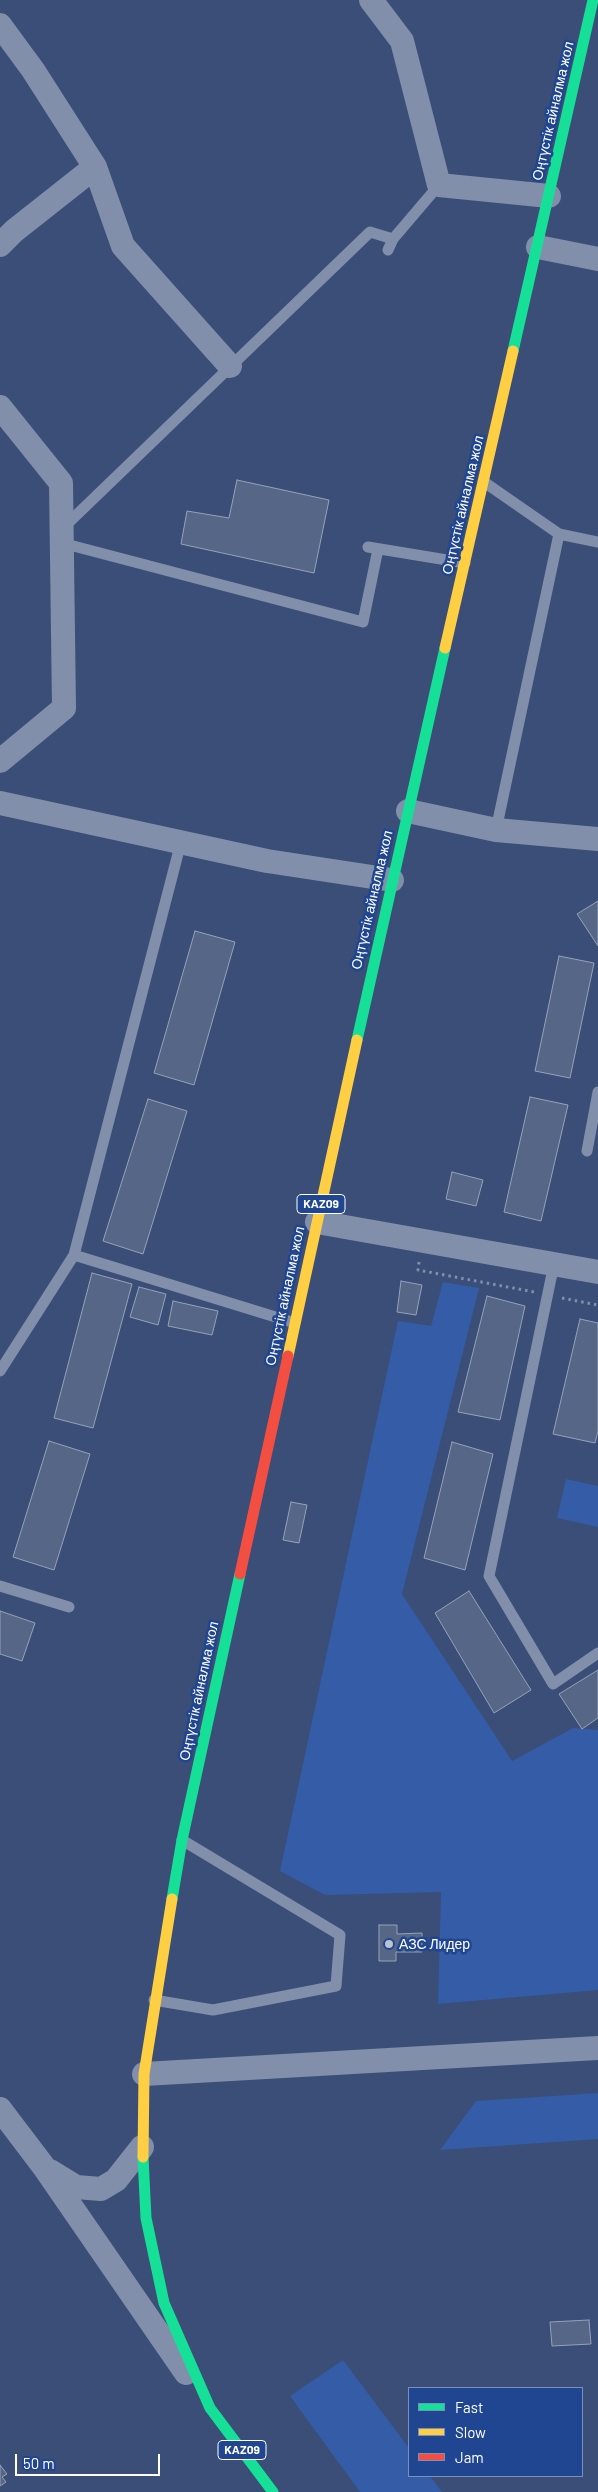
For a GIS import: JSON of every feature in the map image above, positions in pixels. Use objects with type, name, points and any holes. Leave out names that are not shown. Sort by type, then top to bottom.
[{"type":"highway","name":"Оңтүстік айналма жол","points":[[273,2492],[210,2408],[164,2303],[146,2218],[142,2147],[144,2074],[154,2000],[182,1840],[392,880],[593,0]]},
{"type":"street","points":[[371,0],[402,41],[439,185],[549,196]]},
{"type":"street","points":[[0,25],[33,70],[95,166],[123,246],[230,366]]},
{"type":"street","points":[[0,245],[14,231],[95,166]]},
{"type":"street","points":[[538,247],[598,259]]},
{"type":"street","points":[[0,407],[61,484],[64,708],[0,761]]},
{"type":"street","points":[[0,803],[267,861],[392,880]]},
{"type":"street","points":[[408,810],[496,830],[598,839]]},
{"type":"street","points":[[317,1222],[598,1272]]},
{"type":"street","points":[[144,2074],[598,2048]]},
{"type":"street","points":[[0,2109],[44,2167],[210,2408]]},
{"type":"street","points":[[44,2167],[76,2186],[101,2190],[116,2180],[142,2147]]},
{"type":"lane","points":[[388,250],[392,238],[439,185]]},
{"type":"lane","points":[[392,238],[370,232],[230,366],[62,536],[364,622],[373,548],[465,563]]},
{"type":"lane","points":[[484,482],[559,534],[598,542]]},
{"type":"lane","points":[[496,830],[559,534]]},
{"type":"lane","points":[[0,1372],[74,1255],[181,842]]},
{"type":"lane","points":[[587,1151],[598,1092]]},
{"type":"lane","points":[[74,1255],[295,1324]]},
{"type":"lane","points":[[554,1264],[489,1576],[553,1684],[598,1653]]},
{"type":"lane","points":[[0,1586],[69,1608]]},
{"type":"lane","points":[[154,2000],[213,2010],[336,1986],[340,1935],[182,1840]]},
{"type":"path","points":[[424,1241],[418,1270],[598,1305]]},
{"type":"shaded area","points":[[443,1282],[479,1288],[402,1594],[512,1761],[573,1728],[598,1730],[598,1990],[438,2004],[441,1892],[325,1895],[280,1871],[398,1321],[431,1326]]},
{"type":"shaded area","points":[[566,1479],[598,1486],[598,1527],[557,1518]]},
{"type":"shaded area","points":[[598,2093],[598,2139],[440,2150],[476,2101]]},
{"type":"shaded area","points":[[343,2360],[408,2447],[408,2477],[431,2477],[442,2492],[360,2492],[290,2396]]},
{"type":"building","points":[[237,480],[329,500],[314,573],[181,544],[187,511],[229,518]]},
{"type":"building","points":[[598,901],[598,946],[577,914]]},
{"type":"building","points":[[195,931],[235,942],[194,1085],[154,1073]]},
{"type":"building","points":[[559,956],[594,963],[570,1078],[535,1071]]},
{"type":"building","points":[[530,1097],[568,1105],[541,1221],[504,1212]]},
{"type":"building","points":[[148,1099],[187,1111],[143,1254],[103,1241]]},
{"type":"building","points":[[452,1172],[483,1180],[476,1206],[446,1199]]},
{"type":"building","points":[[92,1273],[132,1284],[93,1428],[54,1418]]},
{"type":"building","points":[[401,1281],[422,1285],[416,1315],[397,1312]]},
{"type":"building","points":[[139,1287],[166,1294],[158,1325],[130,1317]]},
{"type":"building","points":[[487,1296],[525,1306],[500,1420],[458,1412]]},
{"type":"building","points":[[173,1301],[218,1311],[212,1335],[168,1326]]},
{"type":"building","points":[[580,1319],[598,1323],[598,1431],[595,1443],[553,1434]]},
{"type":"building","points":[[49,1441],[90,1454],[54,1570],[13,1557]]},
{"type":"building","points":[[452,1442],[493,1454],[465,1570],[424,1558]]},
{"type":"building","points":[[291,1502],[307,1505],[299,1543],[283,1540]]},
{"type":"building","points":[[469,1591],[531,1690],[494,1713],[435,1613]]},
{"type":"building","points":[[0,1611],[35,1623],[22,1661],[0,1654]]},
{"type":"building","points":[[598,1670],[598,1718],[582,1729],[559,1694]]},
{"type":"building","points":[[379,1925],[397,1925],[397,1934],[422,1933],[422,1952],[396,1952],[396,1961],[379,1961]]},
{"type":"building","points":[[589,2320],[591,2344],[552,2346],[550,2322]]},
{"type":"building","points":[[0,2465],[7,2474],[2,2477],[6,2482],[0,2486]]},
{"type":"traffic: fast","points":[[513,351],[593,0]]},
{"type":"traffic: fast","points":[[357,1040],[445,648]]},
{"type":"traffic: fast","points":[[172,1899],[182,1840],[240,1574]]},
{"type":"traffic: fast","points":[[143,2157],[146,2218],[164,2303],[210,2408],[273,2492]]},
{"type":"traffic: slow","points":[[445,648],[513,351]]},
{"type":"traffic: slow","points":[[288,1356],[357,1040]]},
{"type":"traffic: slow","points":[[143,2157],[144,2074],[172,1899]]},
{"type":"traffic: jam","points":[[240,1574],[288,1356]]},
{"type":"place","name":"АЗС Лидер","points":[[389,1944]]}]
